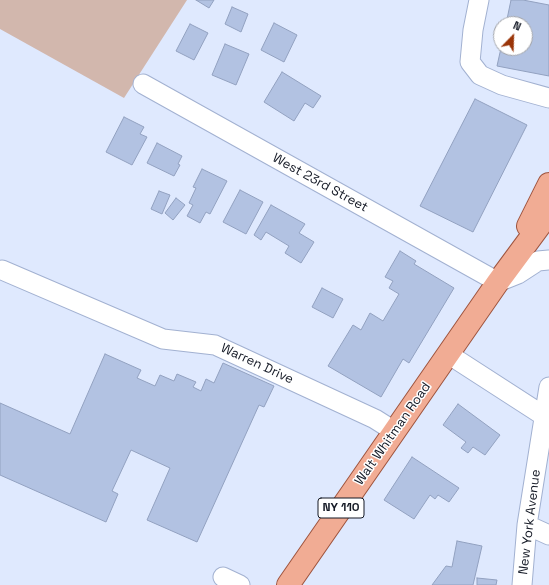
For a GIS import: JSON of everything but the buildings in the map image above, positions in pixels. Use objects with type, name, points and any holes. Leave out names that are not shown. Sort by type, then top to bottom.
[{"type":"main road","name":"Walt Whitman Road","points":[[498,282],[549,184]]},
{"type":"main road","name":"Walt Whitman Road","points":[[288,585],[498,282],[549,213]]},
{"type":"street","points":[[479,0],[473,30],[470,62],[480,75],[502,85],[549,98]]},
{"type":"street","name":"West 23rd Street","points":[[143,84],[498,282]]},
{"type":"street","points":[[498,282],[518,274],[538,261],[549,260]]},
{"type":"street","name":"Warren Drive","points":[[2,270],[163,338],[215,345],[375,418],[394,431]]},
{"type":"street","points":[[448,354],[544,416]]},
{"type":"street","name":"New York Avenue","points":[[522,585],[527,525],[549,387]]},
{"type":"street","points":[[527,525],[549,535]]},
{"type":"street","points":[[223,577],[240,585]]},
{"type":"shaded area","points":[[0,0],[187,0],[124,98],[0,29]]}]
